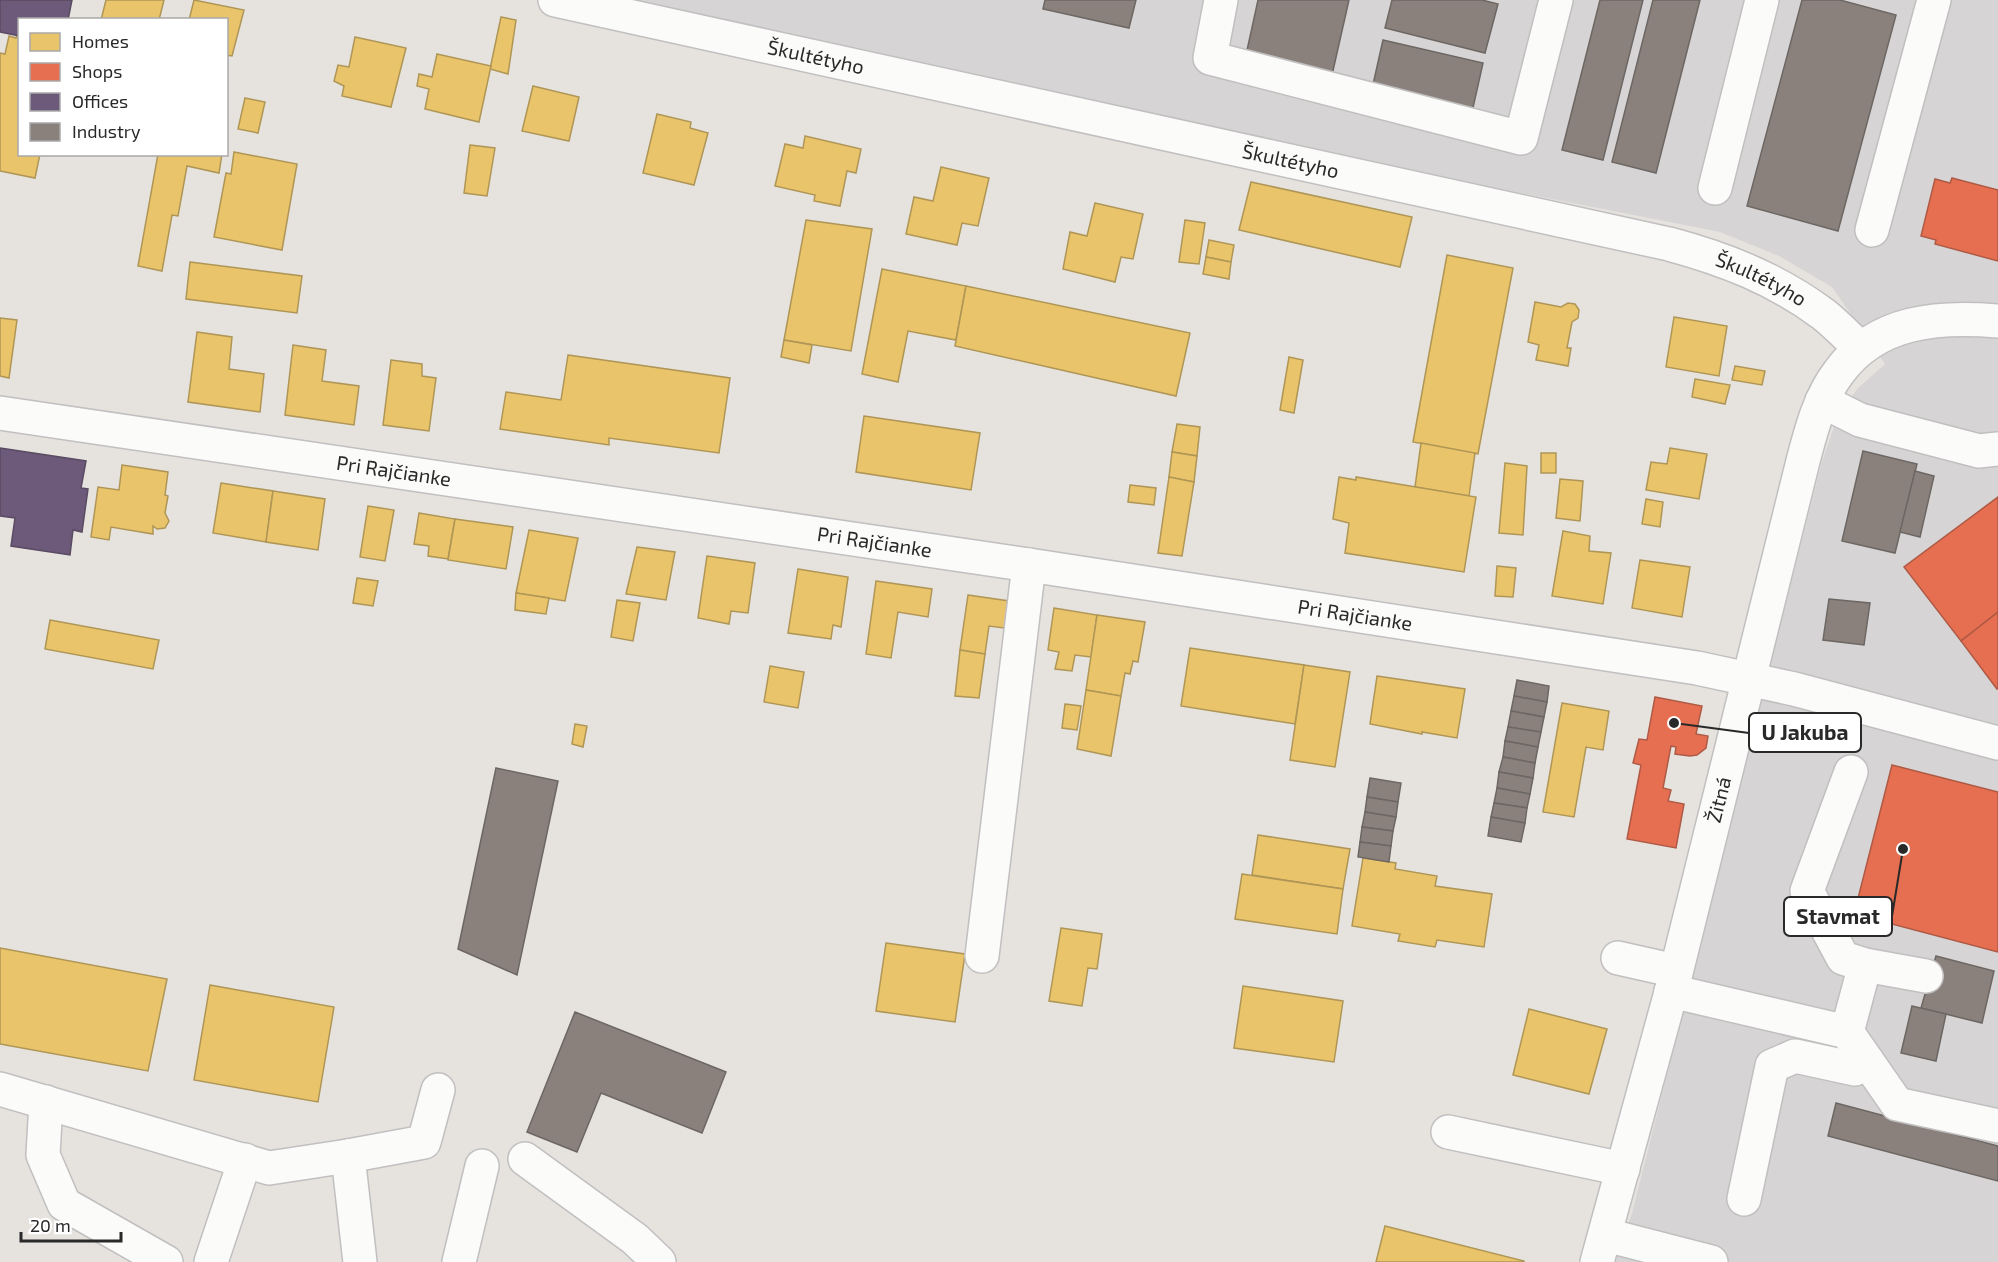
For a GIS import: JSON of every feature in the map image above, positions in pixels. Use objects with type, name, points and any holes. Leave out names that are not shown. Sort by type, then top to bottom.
[{"type":"street","name":"Škultétyho","points":[[555,0],[1669,244],[1717,257],[1750,270],[1823,314],[1860,348]]},
{"type":"street","points":[[1221,0],[1210,58],[1521,138],[1556,0]]},
{"type":"street","points":[[1715,188],[1762,0]]},
{"type":"street","points":[[1872,230],[1934,0]]},
{"type":"street","points":[[1860,348],[1886,333],[1911,324],[1942,319],[1998,321]]},
{"type":"street","name":"Žitná","points":[[1602,1249],[1673,981],[1814,420],[1838,372],[1860,348]]},
{"type":"street","points":[[1822,401],[1860,420],[1979,451],[1998,448]]},
{"type":"street","name":"Pri Rajčianke","points":[[0,413],[1029,565],[1697,668],[1748,678],[1998,743]]},
{"type":"street","points":[[982,956],[1029,565]]},
{"type":"street","points":[[1851,772],[1807,891],[1843,958],[1865,965],[1926,976]]},
{"type":"street","points":[[1618,958],[1673,981],[1847,1032],[1897,1104],[1998,1126]]},
{"type":"street","points":[[1847,1032],[1865,965]]},
{"type":"street","points":[[1744,1199],[1772,1066],[1796,1056],[1855,1069],[1867,1062]]},
{"type":"street","points":[[0,1089],[269,1168],[424,1142],[438,1090]]},
{"type":"street","points":[[46,1102],[43,1155],[64,1204],[166,1262]]},
{"type":"street","points":[[1448,1132],[1623,1169]]},
{"type":"street","points":[[348,1156],[360,1262]]},
{"type":"street","points":[[525,1159],[635,1239],[659,1262]]},
{"type":"street","points":[[211,1262],[245,1160]]},
{"type":"street","points":[[459,1262],[482,1166]]},
{"type":"street","points":[[1602,1249],[1710,1262]]},
{"type":"shaded area","points":[[536,0],[1998,0],[1998,1262],[1615,1262],[1632,1213],[1821,465],[1837,417],[1858,388],[1885,364],[1832,287],[1779,256],[1720,232]]},
{"type":"building: Homes","points":[[106,0],[164,0],[160,18],[102,18]]},
{"type":"building: Homes","points":[[194,0],[244,10],[232,56],[228,55],[228,18],[190,18]]},
{"type":"building: Homes","points":[[501,17],[516,20],[508,74],[490,69]]},
{"type":"building: Homes","points":[[18,35],[18,156],[40,156],[35,178],[0,171],[0,53],[5,54],[9,36],[16,38]]},
{"type":"building: Homes","points":[[355,37],[406,48],[391,107],[342,96],[344,86],[334,81],[338,65],[349,67]]},
{"type":"building: Homes","points":[[437,54],[491,66],[479,122],[425,109],[429,89],[417,86],[419,74],[432,77]]},
{"type":"building: Homes","points":[[533,86],[579,97],[569,141],[522,131]]},
{"type":"building: Homes","points":[[245,98],[265,102],[258,133],[238,129]]},
{"type":"building: Homes","points":[[657,114],[691,122],[690,128],[708,133],[694,185],[643,173]]},
{"type":"building: Homes","points":[[805,136],[861,149],[856,173],[847,171],[840,206],[814,201],[815,195],[775,186],[785,144],[803,148]]},
{"type":"building: Homes","points":[[470,145],[495,148],[487,196],[464,193]]},
{"type":"building: Homes","points":[[234,152],[297,164],[282,250],[214,237],[226,173],[231,174]]},
{"type":"building: Homes","points":[[158,156],[222,156],[219,173],[187,166],[178,216],[172,215],[162,271],[138,266]]},
{"type":"building: Homes","points":[[941,167],[989,178],[978,226],[962,223],[957,245],[906,234],[914,197],[933,201]]},
{"type":"building: Homes","points":[[1251,182],[1412,217],[1400,267],[1239,230]]},
{"type":"building: Homes","points":[[1095,203],[1143,214],[1133,259],[1121,257],[1115,282],[1063,269],[1070,232],[1087,236]]},
{"type":"building: Homes","points":[[806,220],[872,229],[851,351],[784,340]]},
{"type":"building: Homes","points":[[1185,220],[1205,223],[1199,264],[1179,262]]},
{"type":"building: Homes","points":[[1209,240],[1234,245],[1231,262],[1206,257]]},
{"type":"building: Homes","points":[[1447,255],[1513,268],[1478,454],[1413,442]]},
{"type":"building: Homes","points":[[1206,257],[1231,262],[1229,279],[1203,274]]},
{"type":"building: Homes","points":[[190,262],[302,276],[297,313],[186,299]]},
{"type":"building: Homes","points":[[882,269],[966,286],[956,340],[908,331],[898,382],[862,374]]},
{"type":"building: Homes","points":[[966,286],[1190,333],[1176,396],[955,346]]},
{"type":"building: Homes","points":[[1535,302],[1561,307],[1568,303],[1575,304],[1579,310],[1578,318],[1572,322],[1567,348],[1571,348],[1568,366],[1536,360],[1539,345],[1528,342]]},
{"type":"building: Homes","points":[[1674,317],[1727,326],[1719,376],[1666,367]]},
{"type":"building: Homes","points":[[0,318],[17,320],[9,378],[0,376]]},
{"type":"building: Homes","points":[[197,332],[232,337],[229,369],[264,374],[260,412],[188,402]]},
{"type":"building: Homes","points":[[784,340],[812,345],[809,363],[781,357]]},
{"type":"building: Homes","points":[[293,345],[326,350],[322,381],[359,386],[354,425],[285,415]]},
{"type":"building: Homes","points":[[568,355],[730,378],[719,453],[609,438],[609,445],[500,429],[506,392],[561,400]]},
{"type":"building: Homes","points":[[1289,357],[1303,360],[1294,413],[1280,410]]},
{"type":"building: Homes","points":[[391,360],[422,364],[422,376],[436,378],[429,431],[383,425]]},
{"type":"building: Homes","points":[[1735,366],[1765,371],[1762,385],[1732,380]]},
{"type":"building: Homes","points":[[1695,379],[1730,385],[1725,404],[1692,397]]},
{"type":"building: Homes","points":[[864,416],[980,433],[971,490],[856,472]]},
{"type":"building: Homes","points":[[1177,424],[1200,427],[1197,456],[1172,452]]},
{"type":"building: Homes","points":[[1421,443],[1475,453],[1469,496],[1415,487]]},
{"type":"building: Homes","points":[[1670,448],[1707,454],[1699,499],[1646,490],[1651,462],[1667,464]]},
{"type":"building: Homes","points":[[1172,452],[1197,456],[1194,482],[1169,477]]},
{"type":"building: Homes","points":[[1541,453],[1556,453],[1556,473],[1541,473]]},
{"type":"building: Homes","points":[[1505,463],[1527,466],[1523,535],[1499,533]]},
{"type":"building: Homes","points":[[122,465],[168,472],[165,513],[169,521],[165,528],[157,529],[153,526],[153,534],[111,527],[109,540],[91,537],[98,487],[119,490]]},
{"type":"building: Homes","points":[[1169,477],[1194,482],[1182,556],[1158,553]]},
{"type":"building: Homes","points":[[1339,477],[1356,480],[1356,477],[1476,497],[1464,572],[1345,553],[1349,523],[1333,519]]},
{"type":"building: Homes","points":[[1560,479],[1583,481],[1580,521],[1556,518]]},
{"type":"building: Homes","points":[[221,483],[273,491],[266,542],[213,533]]},
{"type":"building: Homes","points":[[1130,485],[1156,488],[1154,505],[1128,502]]},
{"type":"building: Homes","points":[[273,491],[325,499],[318,550],[266,542]]},
{"type":"building: Homes","points":[[1646,499],[1663,502],[1660,527],[1642,524]]},
{"type":"building: Homes","points":[[368,506],[394,510],[385,561],[360,557]]},
{"type":"building: Homes","points":[[419,513],[455,519],[448,559],[428,556],[429,546],[414,544]]},
{"type":"building: Homes","points":[[455,519],[513,527],[506,569],[448,560]]},
{"type":"building: Homes","points":[[529,530],[578,538],[565,601],[516,593]]},
{"type":"building: Homes","points":[[1563,531],[1590,536],[1589,551],[1611,553],[1603,604],[1552,596]]},
{"type":"building: Homes","points":[[637,547],[675,552],[666,600],[626,594]]},
{"type":"building: Homes","points":[[707,556],[755,563],[748,613],[731,611],[729,624],[698,618]]},
{"type":"building: Homes","points":[[1640,560],[1690,567],[1682,617],[1632,608]]},
{"type":"building: Homes","points":[[1497,566],[1516,568],[1513,597],[1495,596]]},
{"type":"building: Homes","points":[[798,569],[848,577],[841,627],[833,625],[831,639],[788,633]]},
{"type":"building: Homes","points":[[357,578],[378,581],[373,606],[353,603]]},
{"type":"building: Homes","points":[[876,581],[932,589],[928,617],[898,612],[891,658],[866,654]]},
{"type":"building: Homes","points":[[516,593],[549,598],[546,614],[515,610]]},
{"type":"building: Homes","points":[[968,595],[1016,602],[1012,629],[989,626],[985,654],[960,650]]},
{"type":"building: Homes","points":[[617,600],[640,603],[633,641],[611,637]]},
{"type":"building: Homes","points":[[1054,608],[1097,615],[1091,657],[1075,655],[1072,671],[1055,669],[1059,652],[1048,650]]},
{"type":"building: Homes","points":[[1097,615],[1145,622],[1138,662],[1133,661],[1130,674],[1125,673],[1121,696],[1086,690]]},
{"type":"building: Homes","points":[[50,620],[159,640],[153,669],[45,649]]},
{"type":"building: Homes","points":[[1190,648],[1304,665],[1295,724],[1181,706]]},
{"type":"building: Homes","points":[[960,650],[985,654],[979,698],[955,696]]},
{"type":"building: Homes","points":[[1304,665],[1350,672],[1335,767],[1290,760]]},
{"type":"building: Homes","points":[[770,666],[804,672],[798,708],[764,702]]},
{"type":"building: Homes","points":[[1377,676],[1465,689],[1457,738],[1370,724]]},
{"type":"building: Homes","points":[[1086,690],[1121,696],[1111,756],[1077,749]]},
{"type":"building: Homes","points":[[1562,703],[1609,711],[1603,750],[1586,747],[1574,817],[1543,812]]},
{"type":"building: Homes","points":[[1065,704],[1081,706],[1077,730],[1062,728]]},
{"type":"building: Homes","points":[[575,724],[587,726],[583,747],[572,744]]},
{"type":"building: Homes","points":[[1258,835],[1350,849],[1343,889],[1252,875]]},
{"type":"building: Homes","points":[[1363,858],[1396,863],[1395,869],[1437,876],[1435,886],[1492,894],[1484,947],[1437,940],[1435,947],[1398,941],[1400,934],[1352,926]]},
{"type":"building: Homes","points":[[1242,874],[1343,889],[1337,934],[1235,919]]},
{"type":"building: Homes","points":[[1061,928],[1102,934],[1097,969],[1088,968],[1082,1006],[1049,1001]]},
{"type":"building: Homes","points":[[886,943],[965,954],[955,1022],[876,1011]]},
{"type":"building: Homes","points":[[0,948],[167,979],[148,1071],[0,1044]]},
{"type":"building: Homes","points":[[210,985],[334,1007],[318,1102],[194,1080]]},
{"type":"building: Homes","points":[[1243,986],[1343,1001],[1334,1062],[1234,1048]]},
{"type":"building: Homes","points":[[1529,1009],[1607,1029],[1589,1094],[1513,1075]]},
{"type":"building: Homes","points":[[1385,1226],[1524,1261],[1524,1262],[1376,1262]]},
{"type":"building: Shops","points":[[1952,178],[1998,190],[1998,261],[1935,244],[1936,240],[1921,236],[1935,179],[1950,183]]},
{"type":"building: Shops","points":[[1998,497],[1998,612],[1961,641],[1904,567]]},
{"type":"building: Shops","points":[[1998,612],[1998,688],[1997,689],[1961,641]]},
{"type":"building: Shops","points":[[1655,697],[1702,706],[1696,734],[1708,736],[1706,748],[1697,755],[1675,754],[1676,747],[1671,746],[1663,788],[1671,790],[1668,801],[1684,804],[1676,848],[1627,839],[1641,765],[1633,763],[1639,739],[1647,740]]},
{"type":"building: Shops","points":[[1892,765],[1998,792],[1998,952],[1854,914]]},
{"type":"building: Offices","points":[[0,0],[72,0],[68,18],[18,18],[18,36],[0,32]]},
{"type":"building: Offices","points":[[0,448],[86,461],[81,488],[88,489],[82,532],[73,530],[70,555],[11,546],[15,518],[0,516]]},
{"type":"building: Industry","points":[[1045,0],[1136,0],[1129,28],[1043,9]]},
{"type":"building: Industry","points":[[1258,0],[1349,0],[1332,75],[1246,55]]},
{"type":"building: Industry","points":[[1392,0],[1482,0],[1498,4],[1485,53],[1385,28]]},
{"type":"building: Industry","points":[[1600,0],[1643,0],[1603,160],[1562,150]]},
{"type":"building: Industry","points":[[1653,0],[1700,0],[1656,173],[1612,162]]},
{"type":"building: Industry","points":[[1802,0],[1840,0],[1896,15],[1838,231],[1747,206]]},
{"type":"building: Industry","points":[[1383,40],[1483,63],[1472,112],[1372,89]]},
{"type":"building: Industry","points":[[1863,451],[1917,464],[1895,553],[1842,541]]},
{"type":"building: Industry","points":[[1915,471],[1934,476],[1920,537],[1900,532]]},
{"type":"building: Industry","points":[[1829,599],[1870,603],[1864,645],[1823,640]]},
{"type":"building: Industry","points":[[1517,680],[1549,686],[1547,702],[1514,696]]},
{"type":"building: Industry","points":[[1514,696],[1547,702],[1544,717],[1511,711]]},
{"type":"building: Industry","points":[[1511,711],[1544,717],[1541,732],[1508,727]]},
{"type":"building: Industry","points":[[1508,727],[1541,732],[1538,747],[1505,741]]},
{"type":"building: Industry","points":[[1505,741],[1538,747],[1535,763],[1503,757]]},
{"type":"building: Industry","points":[[1503,757],[1535,763],[1533,778],[1499,772]]},
{"type":"building: Industry","points":[[496,768],[558,781],[517,975],[458,949]]},
{"type":"building: Industry","points":[[1499,772],[1533,778],[1530,794],[1497,788]]},
{"type":"building: Industry","points":[[1370,778],[1401,783],[1398,802],[1367,797]]},
{"type":"building: Industry","points":[[1497,788],[1530,794],[1527,808],[1494,803]]},
{"type":"building: Industry","points":[[1367,797],[1398,802],[1396,817],[1365,812]]},
{"type":"building: Industry","points":[[1494,803],[1527,808],[1525,823],[1491,817]]},
{"type":"building: Industry","points":[[1365,812],[1396,817],[1393,831],[1362,827]]},
{"type":"building: Industry","points":[[1491,817],[1525,823],[1521,842],[1488,836]]},
{"type":"building: Industry","points":[[1362,827],[1393,831],[1391,846],[1360,842]]},
{"type":"building: Industry","points":[[1360,842],[1391,846],[1389,862],[1358,857]]},
{"type":"building: Industry","points":[[1936,956],[1994,971],[1982,1023],[1921,1008]]},
{"type":"building: Industry","points":[[1912,1006],[1946,1014],[1936,1061],[1901,1053]]},
{"type":"building: Industry","points":[[575,1012],[726,1072],[702,1133],[601,1093],[577,1152],[527,1132]]},
{"type":"building: Industry","points":[[1836,1103],[1998,1146],[1998,1181],[1828,1136]]},
{"type":"place","name":"U Jakuba","points":[[1674,723]]},
{"type":"place","name":"Stavmat","points":[[1903,849]]}]
